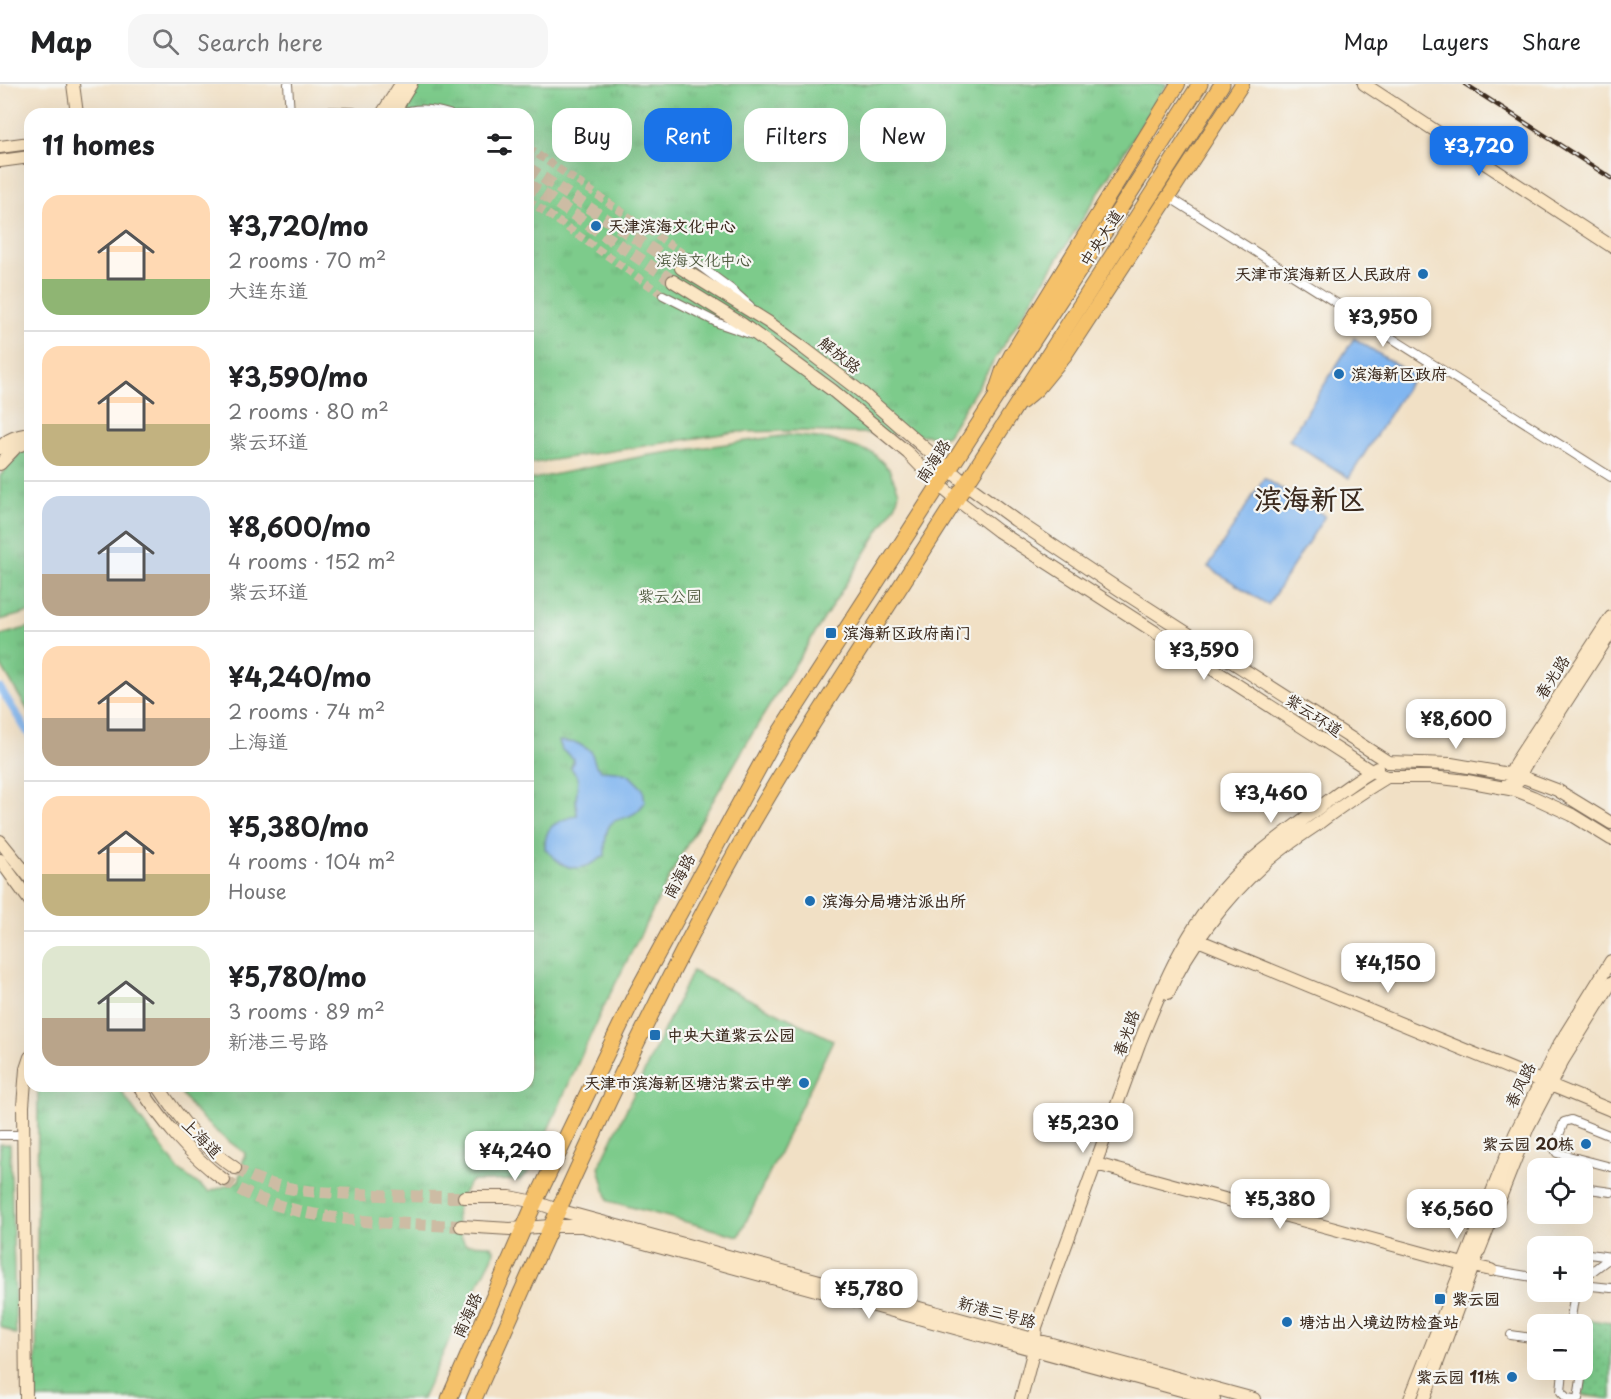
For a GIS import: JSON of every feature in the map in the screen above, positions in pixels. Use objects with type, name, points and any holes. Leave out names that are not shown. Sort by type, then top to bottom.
[{"type":"highway","name":"中央大道","points":[[994,400],[1200,84]]},
{"type":"highway","name":"中央大道","points":[[1011,411],[1222,84]]},
{"type":"highway","name":"南海路","points":[[449,1399],[535,1202],[634,997],[769,749],[994,400]]},
{"type":"highway","points":[[474,1399],[558,1210],[631,1055],[728,866],[791,758],[1011,411]]},
{"type":"main road","points":[[994,400],[998,384],[1011,355],[1178,84]]},
{"type":"main road","points":[[1011,411],[1037,389],[1065,355],[1242,84]]},
{"type":"street","points":[[73,84],[76,108]]},
{"type":"street","points":[[288,84],[290,108]]},
{"type":"street","points":[[386,108],[401,84]]},
{"type":"street","points":[[397,108],[411,84]]},
{"type":"street","points":[[1364,84],[1611,246]]},
{"type":"street","points":[[1379,84],[1611,236]]},
{"type":"street","points":[[0,147],[24,144]]},
{"type":"street","points":[[0,161],[24,158]]},
{"type":"street","points":[[1169,197],[1611,477]]},
{"type":"street","points":[[688,256],[732,289],[768,322]]},
{"type":"street","name":"解放路","points":[[681,268],[768,322],[861,392],[966,484]]},
{"type":"street","name":"解放路","points":[[673,281],[727,314],[832,390],[908,453],[939,485]]},
{"type":"street","points":[[663,295],[718,323],[760,338]]},
{"type":"street","points":[[1,457],[9,439],[24,435]]},
{"type":"street","points":[[1,457],[24,443]]},
{"type":"street","name":"紫云环道","points":[[966,484],[1015,520],[1120,590],[1388,762]]},
{"type":"street","name":"紫云环道","points":[[939,485],[998,531],[1371,771],[1387,777],[1432,777],[1510,789],[1544,801],[1611,839]]},
{"type":"street","name":"春光路","points":[[1510,789],[1515,775],[1516,762],[1611,616]]},
{"type":"street","name":"春光路","points":[[1515,775],[1524,767],[1611,632]]},
{"type":"street","points":[[1388,762],[1451,764],[1515,775],[1557,790],[1611,822]]},
{"type":"street","name":"春光路","points":[[1196,935],[1224,887],[1253,859],[1276,839],[1371,771],[1388,762]]},
{"type":"street","name":"春光路","points":[[1027,1399],[1037,1345],[1036,1327],[1099,1165],[1152,1010],[1176,957],[1264,864],[1359,793],[1387,777]]},
{"type":"street","points":[[0,840],[24,870]]},
{"type":"street","points":[[0,860],[24,893]]},
{"type":"street","points":[[1196,935],[1547,1081],[1611,1102]]},
{"type":"street","name":"春风路","points":[[1547,1081],[1579,1012],[1611,962]]},
{"type":"street","name":"春风路","points":[[1410,1399],[1519,1147],[1538,1096],[1611,983]]},
{"type":"street","points":[[1538,1096],[1553,1090],[1569,1089],[1611,1110]]},
{"type":"street","points":[[24,1092],[26,1399]]},
{"type":"street","name":"上海道","points":[[144,1092],[180,1142],[202,1164],[224,1180]]},
{"type":"street","name":"上海道","points":[[162,1092],[197,1137],[235,1168]]},
{"type":"street","points":[[1577,1158],[1557,1153],[1554,1148],[1564,1122],[1571,1120],[1611,1136]]},
{"type":"street","points":[[0,1135],[23,1135]]},
{"type":"street","points":[[1593,1162],[1611,1167]]},
{"type":"street","points":[[1099,1165],[1468,1265],[1527,1274]]},
{"type":"street","points":[[1593,1190],[1611,1192]]},
{"type":"street","points":[[464,1197],[510,1197],[558,1210]]},
{"type":"street","name":"新港三号路","points":[[558,1210],[1037,1345],[1214,1399]]},
{"type":"street","points":[[460,1226],[495,1229],[524,1228]]},
{"type":"street","name":"新港三号路","points":[[524,1228],[582,1226],[1037,1345],[1254,1399]]},
{"type":"street","points":[[1593,1255],[1611,1257]]},
{"type":"street","points":[[1593,1271],[1611,1257]]},
{"type":"street","name":"春风路","points":[[1424,1399],[1468,1265]]},
{"type":"street","points":[[1593,1286],[1611,1288]]},
{"type":"street","points":[[1511,1335],[1527,1337]]},
{"type":"street","name":"春光路","points":[[1021,1399],[1037,1345]]},
{"type":"street","points":[[1562,1380],[1561,1392],[1567,1398],[1573,1399]]},
{"type":"street","points":[[1578,1399],[1581,1380]]},
{"type":"green space","name":"滨海文化中心","points":[[422,84],[1167,84],[947,436],[797,431],[735,432],[534,463],[534,108],[407,108]]},
{"type":"green space","name":"紫云公园","points":[[788,435],[828,439],[873,453],[889,469],[899,492],[896,504],[761,719],[681,855],[601,1012],[529,1172],[519,1180],[471,1181],[461,1197],[457,1219],[465,1244],[490,1245],[494,1249],[493,1256],[422,1399],[36,1399],[38,1092],[122,1092],[179,1170],[209,1192],[239,1181],[245,1153],[198,1115],[181,1092],[534,1092],[534,479],[644,456]]},
{"type":"green space","points":[[21,451],[24,451],[24,614],[0,620],[0,476]]},
{"type":"green space","points":[[24,629],[24,704],[0,664],[0,635]]},
{"type":"green space","points":[[692,971],[833,1040],[739,1236],[608,1201],[599,1167]]},
{"type":"green space","points":[[0,1144],[10,1144],[16,1335],[0,1326]]},
{"type":"green space","points":[[1593,1321],[1611,1323],[1611,1399],[1582,1395],[1584,1380],[1593,1380]]},
{"type":"water","points":[[1354,338],[1414,376],[1349,478],[1289,440]]},
{"type":"water","points":[[1264,478],[1325,516],[1268,605],[1208,567]]},
{"type":"water","points":[[559,741],[577,743],[591,751],[596,766],[601,770],[617,771],[629,775],[643,789],[645,802],[637,811],[617,820],[608,828],[605,855],[580,868],[561,864],[545,849],[549,829],[558,822],[577,815],[578,778],[571,768],[574,759],[562,750]]},
{"type":"waterway","points":[[0,688],[24,726]]},
{"type":"tunnel","points":[[534,152],[688,257]]},
{"type":"tunnel","points":[[534,172],[681,268]]},
{"type":"tunnel","points":[[534,188],[673,281]]},
{"type":"tunnel","points":[[534,204],[663,295]]},
{"type":"tunnel","points":[[235,1168],[265,1182],[310,1191],[464,1197]]},
{"type":"tunnel","points":[[224,1180],[249,1194],[306,1213],[401,1224],[461,1226]]},
{"type":"railway","points":[[1465,84],[1611,178]]},
{"type":"place","name":"天津滨海文化中心","points":[[596,226]]},
{"type":"place","name":"天津市滨海新区人民政府","points":[[1423,274]]},
{"type":"place","name":"滨海新区政府","points":[[1339,374]]},
{"type":"place","name":"滨海新区政府南门","points":[[831,633]]},
{"type":"place","name":"滨海分局塘沽派出所","points":[[810,901]]},
{"type":"place","name":"中央大道紫云公园","points":[[655,1035]]},
{"type":"place","name":"天津市滨海新区塘沽紫云中学","points":[[804,1083]]},
{"type":"place","name":"紫云园 20栋","points":[[1586,1144]]},
{"type":"place","name":"紫云园","points":[[1440,1299]]},
{"type":"place","name":"塘沽出入境边防检查站","points":[[1287,1322]]},
{"type":"place","name":"紫云园 11栋","points":[[1512,1377]]},
{"type":"district","name":"滨海新区","points":[[1310,499]]}]
